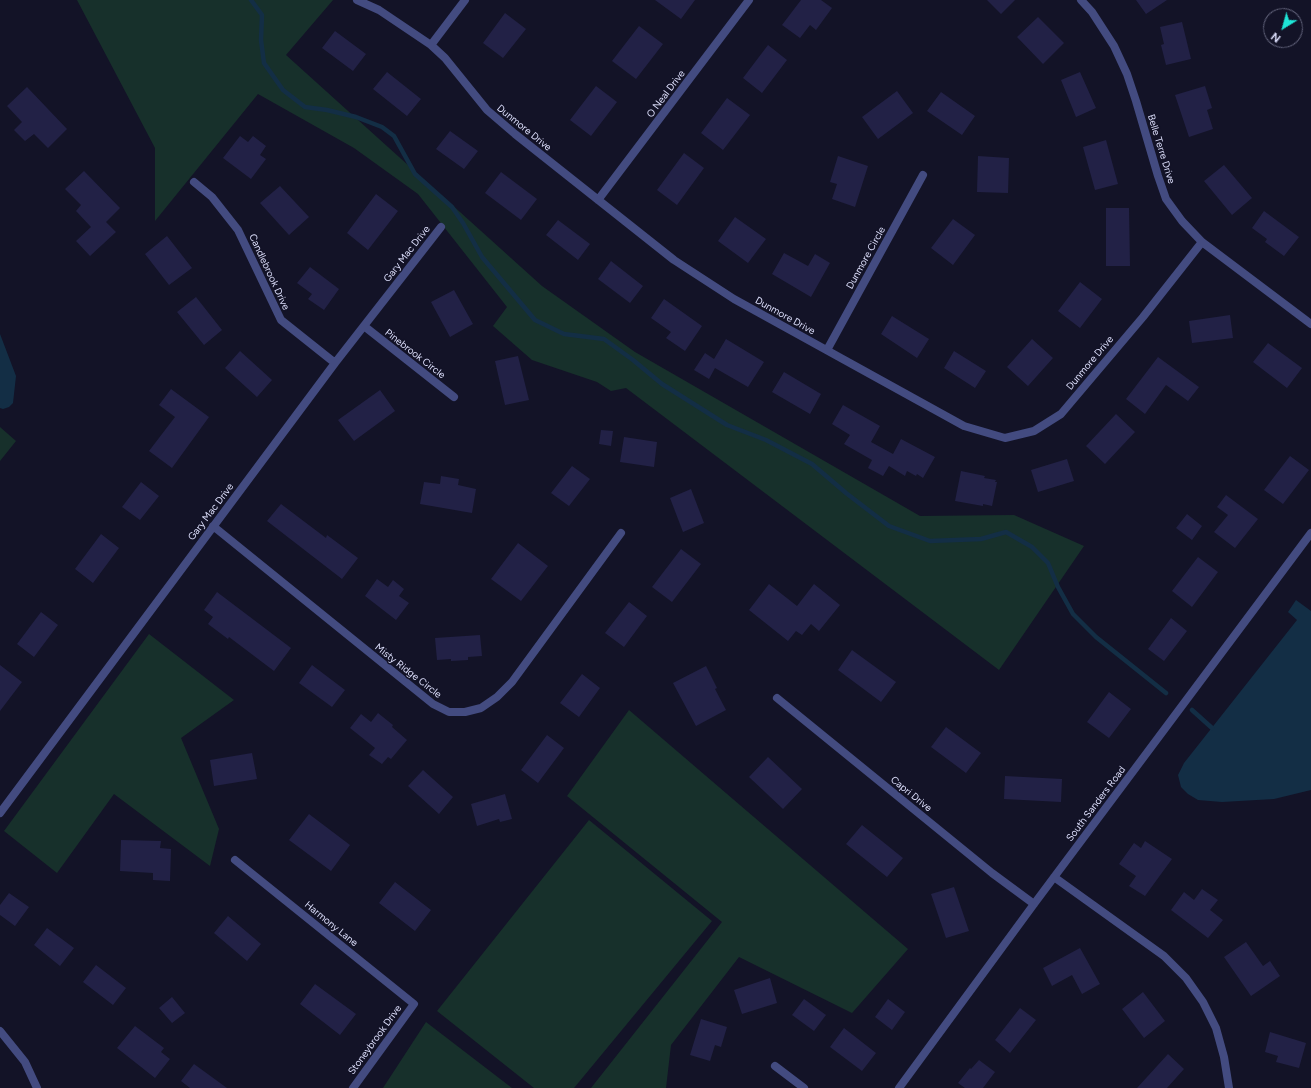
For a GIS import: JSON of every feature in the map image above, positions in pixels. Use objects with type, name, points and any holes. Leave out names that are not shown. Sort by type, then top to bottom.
[{"type":"street","name":"Dunmore Drive","points":[[357,0],[379,10],[431,45],[445,58],[487,110],[674,260],[734,299],[964,426],[1005,438],[1034,431],[1061,414],[1143,317],[1202,242]]},
{"type":"street","points":[[431,45],[464,0]]},
{"type":"street","name":"O Neal Drive","points":[[598,200],[749,0]]},
{"type":"street","name":"Belle Terre Drive","points":[[1081,0],[1092,12],[1114,46],[1128,74],[1166,199],[1182,220],[1202,242],[1311,324]]},
{"type":"street","name":"Dunmore Circle","points":[[827,350],[923,175]]},
{"type":"street","name":"Candlebrook Drive","points":[[194,182],[212,197],[238,230],[281,320],[335,363]]},
{"type":"street","name":"Gary Mac Drive","points":[[0,813],[335,363],[440,227]]},
{"type":"street","name":"Pinebrook Circle","points":[[364,326],[454,397]]},
{"type":"street","name":"Misty Ridge Circle","points":[[213,526],[433,704],[449,712],[465,712],[481,708],[497,697],[512,682],[621,533]]},
{"type":"street","name":"South Sanders Road","points":[[899,1088],[1311,532]]},
{"type":"street","name":"Capri Drive","points":[[777,698],[992,873],[1034,904]]},
{"type":"street","name":"Harmony Lane","points":[[235,860],[414,1004]]},
{"type":"street","points":[[1054,877],[1164,956],[1186,978],[1203,1002],[1216,1028],[1224,1056],[1229,1088]]},
{"type":"street","name":"Stoneybrook Drive","points":[[352,1088],[414,1004]]},
{"type":"street","points":[[0,1031],[25,1062],[37,1088]]},
{"type":"street","points":[[775,1066],[804,1088]]},
{"type":"green space","points":[[77,0],[333,0],[286,55],[542,286],[635,352],[920,516],[1014,515],[1084,546],[999,670],[626,388],[611,391],[597,382],[532,360],[493,326],[507,307],[418,194],[354,148],[258,94],[155,221],[155,148]]},
{"type":"green space","points":[[0,427],[16,441],[0,461]]},
{"type":"green space","points":[[149,634],[234,700],[181,738],[219,829],[210,866],[114,794],[57,873],[4,831]]},
{"type":"green space","points":[[629,710],[908,949],[852,1013],[739,957],[671,1045],[666,1088],[591,1088],[722,922],[567,796]]},
{"type":"green space","points":[[589,820],[712,921],[574,1088],[534,1088],[437,1011]]},
{"type":"green space","points":[[426,1022],[512,1088],[383,1088]]},
{"type":"water","points":[[0,334],[16,376],[13,403],[9,407],[3,409],[0,408]]},
{"type":"water","points":[[1296,600],[1311,611],[1311,790],[1274,799],[1222,802],[1198,800],[1188,794],[1181,787],[1178,775],[1184,763],[1297,620],[1288,612]]},
{"type":"building","points":[[655,0],[695,0],[681,19]]},
{"type":"building","points":[[801,0],[821,0],[832,8],[816,30],[810,25],[800,38],[782,25]]},
{"type":"building","points":[[987,0],[1015,0],[1001,14]]},
{"type":"building","points":[[1136,0],[1167,0],[1146,14]]},
{"type":"building","points":[[505,13],[526,29],[503,58],[483,43]]},
{"type":"building","points":[[1038,17],[1064,43],[1043,64],[1017,37]]},
{"type":"building","points":[[1182,22],[1191,59],[1166,65],[1161,45],[1164,44],[1160,27]]},
{"type":"building","points":[[639,26],[663,44],[636,79],[612,61]]},
{"type":"building","points":[[335,31],[366,54],[353,71],[322,48]]},
{"type":"building","points":[[768,45],[787,60],[762,93],[743,78]]},
{"type":"building","points":[[387,72],[421,99],[407,116],[373,89]]},
{"type":"building","points":[[1080,72],[1096,108],[1076,117],[1061,80]]},
{"type":"building","points":[[596,86],[617,102],[591,136],[570,120]]},
{"type":"building","points":[[1205,86],[1212,108],[1207,110],[1213,129],[1189,137],[1175,95]]},
{"type":"building","points":[[27,87],[67,129],[48,148],[34,134],[25,141],[14,130],[22,122],[7,106]]},
{"type":"building","points":[[897,91],[913,113],[878,139],[862,117]]},
{"type":"building","points":[[941,92],[975,116],[962,135],[927,111]]},
{"type":"building","points":[[727,98],[750,115],[723,150],[701,133]]},
{"type":"building","points":[[450,131],[478,151],[464,169],[436,149]]},
{"type":"building","points":[[240,136],[248,142],[253,136],[266,146],[260,155],[266,159],[251,179],[223,158]]},
{"type":"building","points":[[1106,140],[1118,184],[1095,190],[1083,147]]},
{"type":"building","points":[[684,153],[704,168],[677,205],[657,190]]},
{"type":"building","points":[[838,156],[868,166],[855,207],[832,199],[837,184],[830,182]]},
{"type":"building","points":[[978,156],[1009,158],[1008,193],[977,192]]},
{"type":"building","points":[[1224,165],[1252,198],[1232,215],[1204,181]]},
{"type":"building","points":[[84,171],[120,208],[106,222],[116,232],[90,256],[76,241],[91,227],[76,211],[81,205],[65,189]]},
{"type":"building","points":[[501,172],[537,199],[521,220],[485,193]]},
{"type":"building","points":[[280,186],[309,217],[289,235],[260,203]]},
{"type":"building","points":[[376,194],[398,211],[368,250],[347,233]]},
{"type":"building","points":[[1106,208],[1129,208],[1130,266],[1106,266]]},
{"type":"building","points":[[1264,211],[1299,237],[1284,256],[1265,242],[1267,239],[1252,228]]},
{"type":"building","points":[[735,217],[766,239],[748,263],[718,241]]},
{"type":"building","points":[[953,219],[975,235],[953,265],[931,248]]},
{"type":"building","points":[[558,220],[590,244],[578,260],[546,235]]},
{"type":"building","points":[[167,236],[192,268],[169,285],[145,254]]},
{"type":"building","points":[[784,253],[808,266],[815,254],[830,263],[811,297],[772,274]]},
{"type":"building","points":[[611,261],[643,286],[630,303],[598,279]]},
{"type":"building","points":[[310,267],[339,289],[324,310],[308,299],[312,294],[297,283]]},
{"type":"building","points":[[1080,282],[1102,299],[1080,328],[1058,311]]},
{"type":"building","points":[[454,290],[473,324],[450,337],[431,302]]},
{"type":"building","points":[[196,297],[222,330],[204,345],[177,312]]},
{"type":"building","points":[[664,299],[702,326],[685,351],[666,338],[671,332],[651,318]]},
{"type":"building","points":[[1230,315],[1233,338],[1192,343],[1189,321]]},
{"type":"building","points":[[892,316],[929,339],[917,358],[881,334]]},
{"type":"building","points":[[726,339],[764,362],[748,387],[715,368],[709,379],[694,370],[705,353],[714,359]]},
{"type":"building","points":[[1032,339],[1053,358],[1028,386],[1007,367]]},
{"type":"building","points":[[1268,343],[1302,368],[1287,388],[1253,362]]},
{"type":"building","points":[[240,351],[272,380],[257,397],[225,368]]},
{"type":"building","points":[[954,351],[986,371],[975,388],[944,368]]},
{"type":"building","points":[[518,356],[529,400],[505,405],[495,361]]},
{"type":"building","points":[[1158,357],[1199,387],[1188,401],[1166,385],[1145,414],[1126,399]]},
{"type":"building","points":[[784,372],[821,394],[810,414],[772,392]]},
{"type":"building","points":[[171,389],[209,417],[172,468],[149,451],[175,417],[159,405]]},
{"type":"building","points":[[380,390],[395,411],[354,441],[338,420]]},
{"type":"building","points":[[843,405],[880,426],[871,442],[893,454],[901,439],[935,457],[923,478],[917,474],[916,476],[907,471],[905,476],[889,466],[883,476],[868,468],[872,460],[844,444],[850,435],[832,424]]},
{"type":"building","points":[[1116,414],[1135,432],[1105,464],[1086,446]]},
{"type":"building","points":[[601,430],[613,431],[611,446],[599,444]]},
{"type":"building","points":[[624,437],[657,442],[654,467],[620,462]]},
{"type":"building","points":[[1290,456],[1309,470],[1283,504],[1264,490]]},
{"type":"building","points":[[1067,459],[1074,481],[1038,492],[1031,470]]},
{"type":"building","points":[[572,466],[590,479],[569,506],[551,493]]},
{"type":"building","points":[[961,471],[996,480],[995,482],[997,482],[992,506],[983,504],[983,506],[955,501]]},
{"type":"building","points":[[441,476],[459,479],[458,485],[476,489],[472,513],[420,504],[424,482],[440,484]]},
{"type":"building","points":[[141,482],[159,496],[140,520],[122,507]]},
{"type":"building","points":[[691,489],[704,523],[683,532],[670,498]]},
{"type":"building","points":[[1226,495],[1258,519],[1235,548],[1214,532],[1228,515],[1217,507]]},
{"type":"building","points":[[281,504],[326,538],[327,535],[358,558],[342,579],[267,521]]},
{"type":"building","points":[[1187,514],[1202,526],[1192,540],[1176,528]]},
{"type":"building","points":[[101,534],[119,548],[93,583],[75,569]]},
{"type":"building","points":[[518,543],[548,566],[521,601],[491,579]]},
{"type":"building","points":[[681,549],[701,564],[672,602],[652,587]]},
{"type":"building","points":[[1198,557],[1218,572],[1192,607],[1172,591]]},
{"type":"building","points":[[377,579],[388,587],[393,580],[404,589],[399,596],[409,603],[396,620],[365,596]]},
{"type":"building","points":[[769,584],[797,606],[814,584],[840,605],[819,631],[811,624],[802,635],[796,631],[788,641],[749,610]]},
{"type":"building","points":[[217,592],[291,648],[274,671],[229,637],[228,639],[208,624],[213,617],[204,610]]},
{"type":"building","points":[[629,602],[647,616],[624,647],[605,633]]},
{"type":"building","points":[[41,612],[58,625],[34,657],[17,644]]},
{"type":"building","points":[[1171,618],[1187,631],[1164,661],[1148,649]]},
{"type":"building","points":[[480,635],[482,656],[468,657],[468,660],[437,660],[435,638]]},
{"type":"building","points":[[852,650],[896,682],[881,702],[838,670]]},
{"type":"building","points":[[0,665],[22,682],[0,711]]},
{"type":"building","points":[[312,665],[345,690],[332,707],[299,683]]},
{"type":"building","points":[[706,666],[717,688],[715,689],[726,710],[696,726],[673,683]]},
{"type":"building","points":[[582,674],[600,688],[579,717],[560,703]]},
{"type":"building","points":[[1109,692],[1131,709],[1109,738],[1087,722]]},
{"type":"building","points":[[378,713],[393,725],[392,727],[407,740],[391,759],[388,757],[382,764],[369,755],[375,748],[350,728],[361,714],[371,722]]},
{"type":"building","points":[[946,727],[981,753],[966,773],[931,747]]},
{"type":"building","points":[[547,735],[564,748],[538,783],[521,770]]},
{"type":"building","points":[[252,753],[257,779],[214,786],[210,760]]},
{"type":"building","points":[[768,757],[802,789],[783,809],[749,777]]},
{"type":"building","points":[[423,770],[453,797],[439,814],[408,786]]},
{"type":"building","points":[[1005,776],[1062,779],[1061,802],[1004,799]]},
{"type":"building","points":[[505,794],[512,819],[500,822],[499,819],[477,826],[471,804]]},
{"type":"building","points":[[309,814],[350,845],[331,871],[289,840]]},
{"type":"building","points":[[862,825],[903,858],[887,877],[846,844]]},
{"type":"building","points":[[121,840],[161,841],[160,848],[171,849],[170,881],[153,880],[153,873],[120,871]]},
{"type":"building","points":[[1145,841],[1172,859],[1145,896],[1129,886],[1136,876],[1119,864],[1134,843],[1141,848]]},
{"type":"building","points":[[395,882],[431,910],[415,931],[379,903]]},
{"type":"building","points":[[954,887],[969,931],[946,938],[931,894]]},
{"type":"building","points":[[1202,889],[1218,900],[1210,910],[1223,920],[1208,938],[1171,910],[1184,892],[1194,900]]},
{"type":"building","points":[[9,893],[29,907],[15,926],[0,915],[0,905]]},
{"type":"building","points":[[228,916],[261,944],[247,961],[214,933]]},
{"type":"building","points":[[47,928],[74,948],[60,966],[34,945]]},
{"type":"building","points":[[1246,942],[1263,966],[1270,961],[1280,976],[1251,996],[1224,957]]},
{"type":"building","points":[[1080,948],[1100,984],[1082,994],[1072,975],[1052,986],[1043,968]]},
{"type":"building","points":[[96,965],[126,988],[113,1005],[83,982]]},
{"type":"building","points":[[770,978],[777,1003],[742,1014],[734,990]]},
{"type":"building","points":[[315,984],[356,1014],[340,1035],[300,1004]]},
{"type":"building","points":[[1143,992],[1165,1021],[1144,1038],[1122,1009]]},
{"type":"building","points":[[172,997],[185,1013],[172,1023],[159,1008]]},
{"type":"building","points":[[804,999],[826,1015],[814,1031],[792,1015]]},
{"type":"building","points":[[888,999],[905,1012],[892,1030],[875,1017]]},
{"type":"building","points":[[1020,1008],[1036,1020],[1010,1053],[995,1040]]},
{"type":"building","points":[[701,1019],[727,1027],[721,1047],[715,1045],[710,1061],[690,1055]]},
{"type":"building","points":[[135,1026],[164,1048],[161,1052],[170,1059],[155,1078],[117,1048]]},
{"type":"building","points":[[844,1028],[876,1053],[862,1071],[830,1047]]},
{"type":"building","points":[[1270,1032],[1306,1043],[1299,1068],[1276,1062],[1278,1056],[1265,1052]]},
{"type":"building","points":[[1168,1054],[1184,1069],[1167,1088],[1137,1088]]},
{"type":"building","points":[[979,1060],[995,1072],[983,1088],[965,1088],[958,1083],[970,1068],[971,1069]]},
{"type":"building","points":[[194,1064],[227,1088],[190,1088],[181,1081]]},
{"type":"waterway","points":[[251,0],[262,15],[261,40],[264,63],[283,90],[305,107],[327,110],[356,117],[382,127],[394,136],[415,174],[452,207],[463,223],[482,257],[535,320],[564,334],[604,339],[662,384],[727,425],[766,440],[812,464],[846,493],[889,526],[930,541],[981,539],[1006,532],[1032,547],[1048,563],[1058,587],[1073,614],[1096,637],[1166,693]]},
{"type":"waterway","points":[[1192,710],[1212,728]]}]
